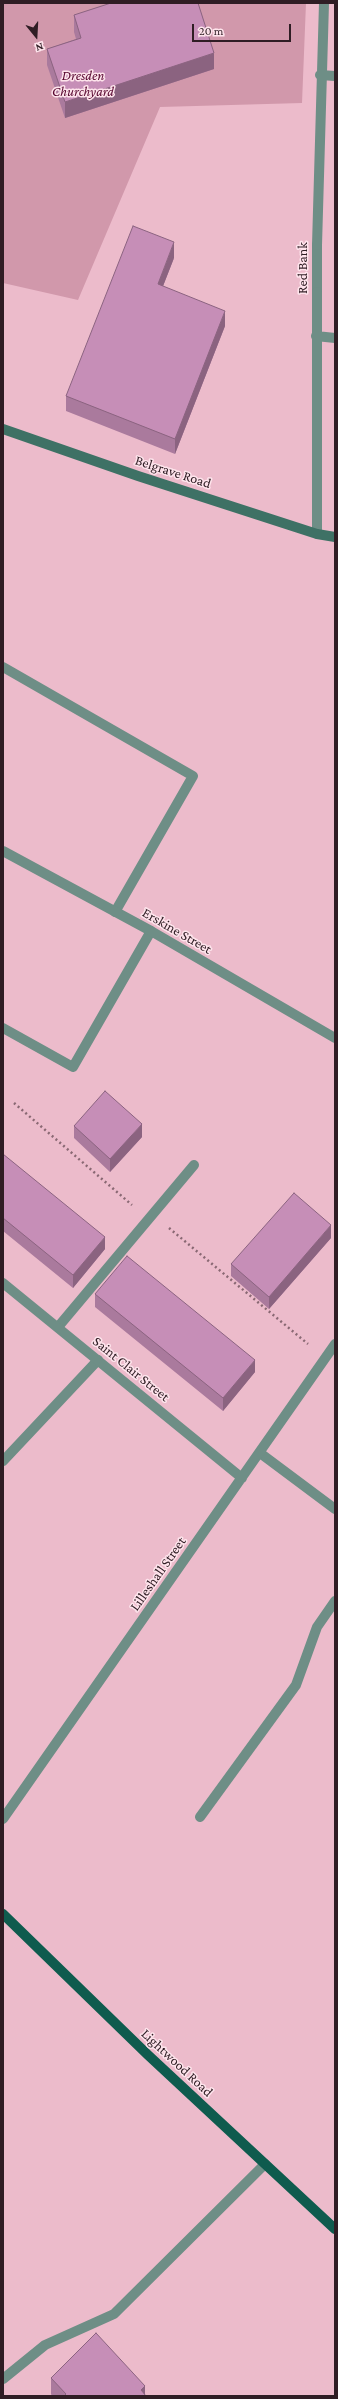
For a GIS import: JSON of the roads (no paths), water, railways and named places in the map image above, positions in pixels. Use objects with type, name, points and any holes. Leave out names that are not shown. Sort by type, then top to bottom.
[{"type":"main road","name":"Belgrave Road","points":[[3,429],[138,476],[317,534],[335,537]]},
{"type":"main road","name":"Lightwood Road","points":[[3,1914],[148,2055],[335,2229]]},
{"type":"street","name":"Red Bank","points":[[317,534],[317,245],[320,75],[324,3]]},
{"type":"street","points":[[320,75],[335,76]]},
{"type":"street","points":[[316,336],[335,338]]},
{"type":"street","points":[[3,667],[193,776],[115,912]]},
{"type":"street","name":"Erskine Street","points":[[3,850],[151,931],[335,1038]]},
{"type":"street","points":[[3,1028],[73,1068],[151,931]]},
{"type":"street","points":[[58,1328],[194,1165]]},
{"type":"street","name":"Saint Clair Street","points":[[3,1283],[242,1478]]},
{"type":"street","name":"Lilleshall Street","points":[[3,1819],[335,1344]]},
{"type":"street","points":[[3,1461],[98,1360]]},
{"type":"street","points":[[260,1453],[335,1509]]},
{"type":"street","points":[[200,1817],[296,1685],[317,1627],[335,1601]]},
{"type":"street","points":[[3,2380],[45,2345],[114,2314],[265,2164]]},
{"type":"park label","name":"Dresden Churchyard","points":[[83,84]]}]
